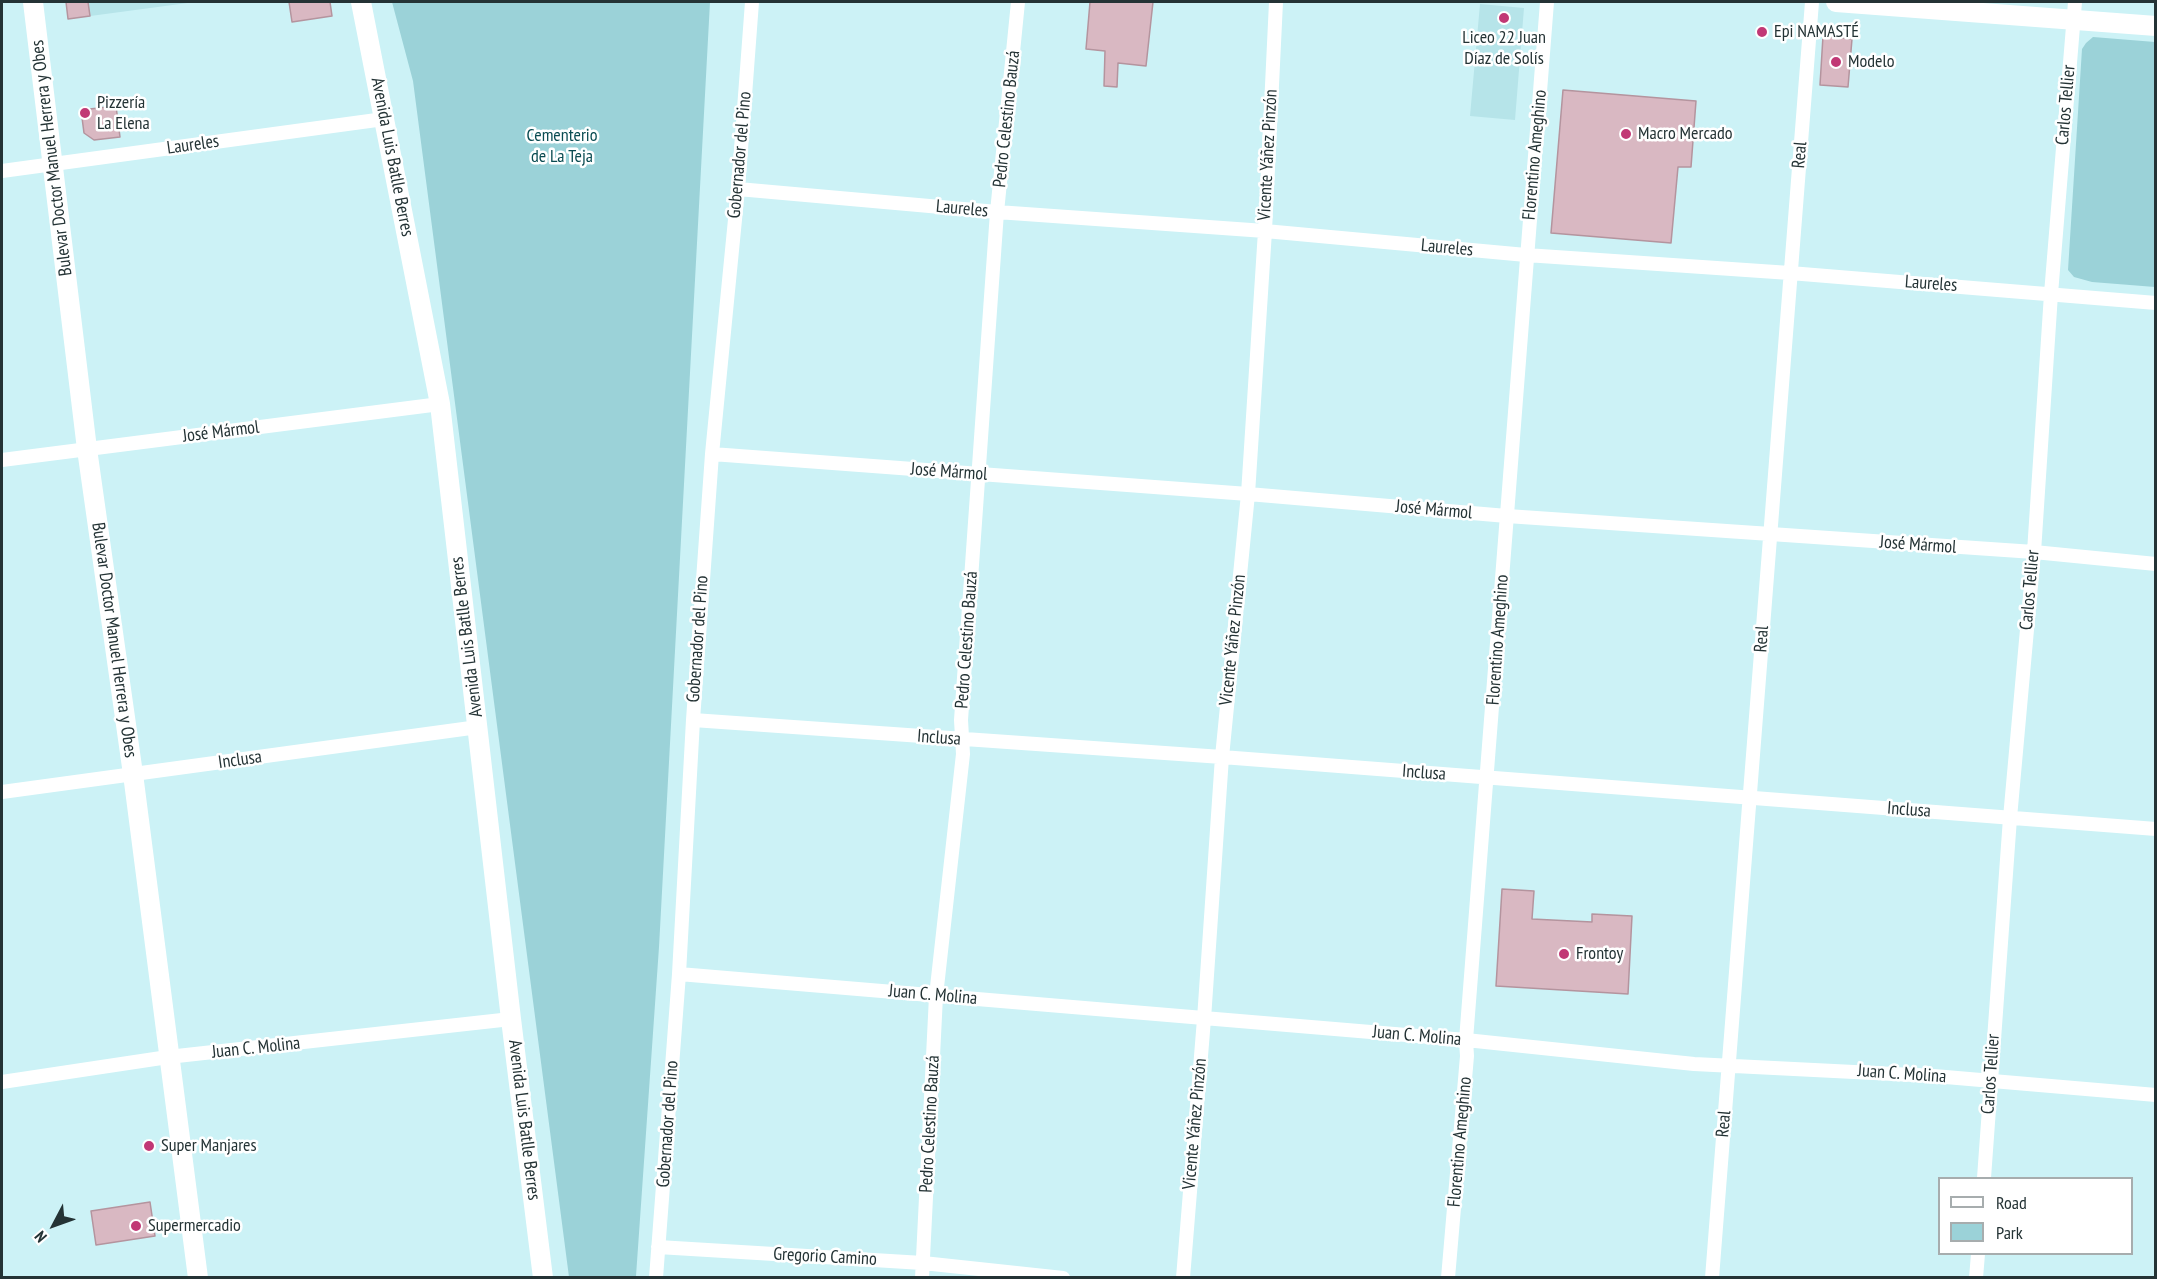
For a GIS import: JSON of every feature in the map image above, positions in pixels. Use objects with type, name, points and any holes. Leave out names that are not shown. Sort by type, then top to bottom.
[{"type":"main road","name":"Bulevar Doctor Manuel Herrera y Obes","points":[[33,2],[87,449],[133,774],[198,1278]]},
{"type":"main road","name":"Avenida Luis Batlle Berres","points":[[360,2],[440,404],[543,1278]]},
{"type":"main road","points":[[1836,2],[2074,11],[2156,26]]},
{"type":"street","name":"Gobernador del Pino","points":[[656,1278],[679,974],[693,720],[712,454],[738,189],[752,2]]},
{"type":"street","name":"Pedro Celestino Bauzá","points":[[923,1270],[936,996],[963,754],[961,720],[997,212],[1018,2]]},
{"type":"street","name":"Vicente Yáñez Pinzón","points":[[1183,1278],[1222,757],[1248,494],[1265,231],[1276,2]]},
{"type":"street","name":"Florentino Ameghino","points":[[1448,1278],[1547,2]]},
{"type":"street","name":"Real","points":[[1712,1278],[1812,2]]},
{"type":"street","name":"Carlos Tellier","points":[[1984,1177],[2010,818],[2034,552],[2051,294],[2074,11]]},
{"type":"street","name":"Laureles","points":[[2,171],[384,119]]},
{"type":"street","name":"Laureles","points":[[738,189],[997,212],[1265,231],[1526,255],[1790,273],[2156,303]]},
{"type":"street","name":"José Mármol","points":[[2,460],[440,404]]},
{"type":"street","name":"José Mármol","points":[[712,454],[1507,516],[2034,552],[2156,564]]},
{"type":"street","name":"Inclusa","points":[[693,720],[1222,757],[2156,829]]},
{"type":"street","name":"Inclusa","points":[[2,792],[478,727]]},
{"type":"street","name":"Juan C. Molina","points":[[679,974],[1466,1040],[1694,1064],[1934,1076],[2156,1095]]},
{"type":"street","name":"Juan C. Molina","points":[[2,1082],[168,1057],[511,1019]]},
{"type":"street","name":"Gregorio Camino","points":[[658,1247],[923,1270],[1064,1278]]},
{"type":"street","points":[[1976,1278],[1978,1255]]},
{"type":"shaded area","points":[[66,2],[195,2],[68,19]]},
{"type":"shaded area","points":[[1480,4],[1524,8],[1515,120],[1470,116]]},
{"type":"green space","name":"Cementerio de La Teja","points":[[392,2],[710,2],[659,947],[636,1276],[569,1277],[413,81]]},
{"type":"green space","points":[[2093,37],[2155,42],[2155,287],[2092,282],[2074,277],[2068,270],[2082,49]]},
{"type":"building","points":[[66,2],[88,2],[90,16],[68,19]]},
{"type":"building","points":[[289,2],[330,2],[332,16],[292,22]]},
{"type":"building","points":[[1090,2],[1153,2],[1146,66],[1118,63],[1117,87],[1104,86],[1105,51],[1086,49]]},
{"type":"building","name":"Modelo","points":[[1823,36],[1852,39],[1848,87],[1820,85]]},
{"type":"building","name":"Macro Mercado","points":[[1563,90],[1696,101],[1691,167],[1678,167],[1671,243],[1551,233]]},
{"type":"building","points":[[116,106],[120,137],[94,140],[84,133],[81,110]]},
{"type":"building","name":"Frontoy","points":[[1502,889],[1534,891],[1532,919],[1592,922],[1592,914],[1632,916],[1628,994],[1496,986]]},
{"type":"building","points":[[150,1202],[155,1236],[96,1245],[91,1211]]},
{"type":"place","name":"Liceo 22 Juan Díaz de Solís","points":[[1504,18]]},
{"type":"place","name":"Epi NAMASTÉ","points":[[1762,32]]},
{"type":"place","name":"Modelo","points":[[1836,62]]},
{"type":"place","name":"Pizzería La Elena","points":[[85,113]]},
{"type":"place","name":"Macro Mercado","points":[[1626,134]]},
{"type":"place","name":"Frontoy","points":[[1564,954]]},
{"type":"place","name":"Super Manjares","points":[[149,1146]]},
{"type":"place","name":"Supermercadio","points":[[136,1226]]}]
